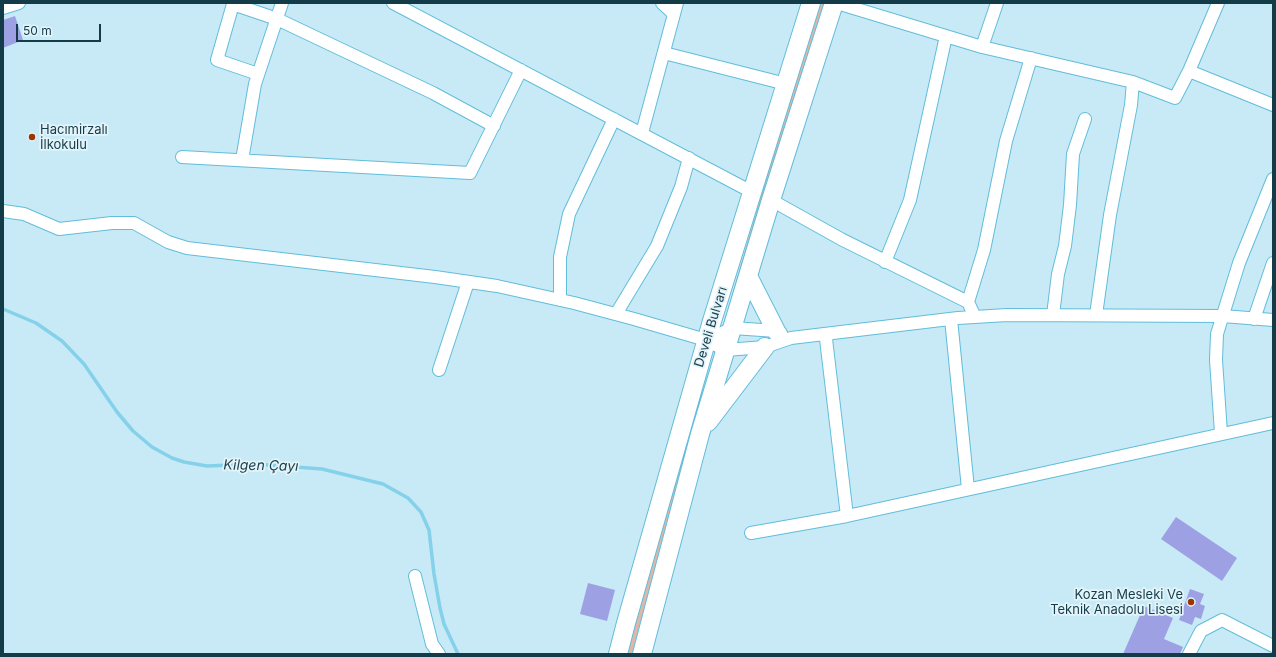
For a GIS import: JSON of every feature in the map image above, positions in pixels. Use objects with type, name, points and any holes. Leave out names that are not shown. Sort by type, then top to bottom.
[{"type":"highway","name":"Develi Bulvarı","points":[[618,654],[706,340],[811,3]]},
{"type":"highway","name":"Develi Bulvarı","points":[[642,654],[700,434],[771,200],[836,3]]},
{"type":"highway","points":[[748,276],[784,334]]},
{"type":"highway","points":[[700,434],[765,347]]},
{"type":"street","points":[[3,8],[19,3]]},
{"type":"street","points":[[242,160],[255,84],[282,3]]},
{"type":"street","points":[[393,3],[752,192]]},
{"type":"street","points":[[642,134],[676,9],[662,3]]},
{"type":"street","points":[[836,3],[982,47],[1133,82],[1175,98],[1189,71],[1218,3]]},
{"type":"street","points":[[982,47],[997,3]]},
{"type":"street","points":[[258,74],[217,60],[233,4],[277,19],[433,93],[494,126]]},
{"type":"street","points":[[885,262],[910,200],[946,36]]},
{"type":"street","points":[[664,53],[786,84]]},
{"type":"street","points":[[968,302],[984,250],[1006,141],[1031,58]]},
{"type":"street","points":[[182,156],[470,173],[521,70]]},
{"type":"street","points":[[1189,71],[1273,105]]},
{"type":"street","points":[[1096,316],[1110,215],[1131,105],[1133,82]]},
{"type":"street","points":[[560,300],[560,257],[569,214],[614,119]]},
{"type":"street","points":[[1053,315],[1058,274],[1065,246],[1074,154],[1085,119]]},
{"type":"street","points":[[616,314],[657,246],[681,187],[689,158]]},
{"type":"street","points":[[1221,433],[1216,347],[1223,316],[1239,263],[1273,179]]},
{"type":"street","points":[[771,200],[885,262],[968,302],[975,317]]},
{"type":"street","points":[[3,212],[24,214],[59,229],[112,223],[134,223],[168,242],[187,248],[468,282],[560,300],[616,314],[706,340],[726,350],[765,347],[784,334]]},
{"type":"street","points":[[1254,319],[1273,263]]},
{"type":"street","points":[[438,370],[468,282]]},
{"type":"street","points":[[706,340],[733,328],[784,334],[828,335],[975,317],[1053,315],[1223,316],[1273,320]]},
{"type":"street","points":[[951,319],[968,489]]},
{"type":"street","points":[[828,335],[826,339],[847,516]]},
{"type":"street","points":[[751,533],[847,516],[1221,433],[1273,423]]},
{"type":"street","points":[[415,576],[432,644],[438,654]]},
{"type":"street","points":[[1189,654],[1201,631],[1222,620],[1273,646]]},
{"type":"shaded area","points":[[817,3],[824,3],[735,291],[733,291]]},
{"type":"shaded area","points":[[709,363],[632,654],[625,654]]},
{"type":"building","points":[[15,16],[23,40],[3,48],[3,20]]},
{"type":"building","points":[[1176,517],[1237,558],[1222,581],[1161,539]]},
{"type":"building","points":[[588,583],[615,590],[607,621],[580,614]]},
{"type":"building","points":[[1190,589],[1204,594],[1200,604],[1205,606],[1201,619],[1195,617],[1192,625],[1179,620]]},
{"type":"building","points":[[1144,606],[1173,618],[1164,639],[1183,647],[1180,654],[1123,654]]},
{"type":"waterway","name":"Kilgen Çayı","points":[[3,309],[36,323],[62,341],[84,364],[117,412],[133,431],[152,447],[172,458],[184,462],[207,466],[255,464],[322,469],[383,484],[408,498],[421,512],[429,530],[440,608],[444,624],[458,654]]},
{"type":"place","name":"Hacımirzalı İlkokulu","points":[[32,137]]},
{"type":"place","name":"Kozan Mesleki Ve Teknik Anadolu Lisesi","points":[[1191,602]]}]
